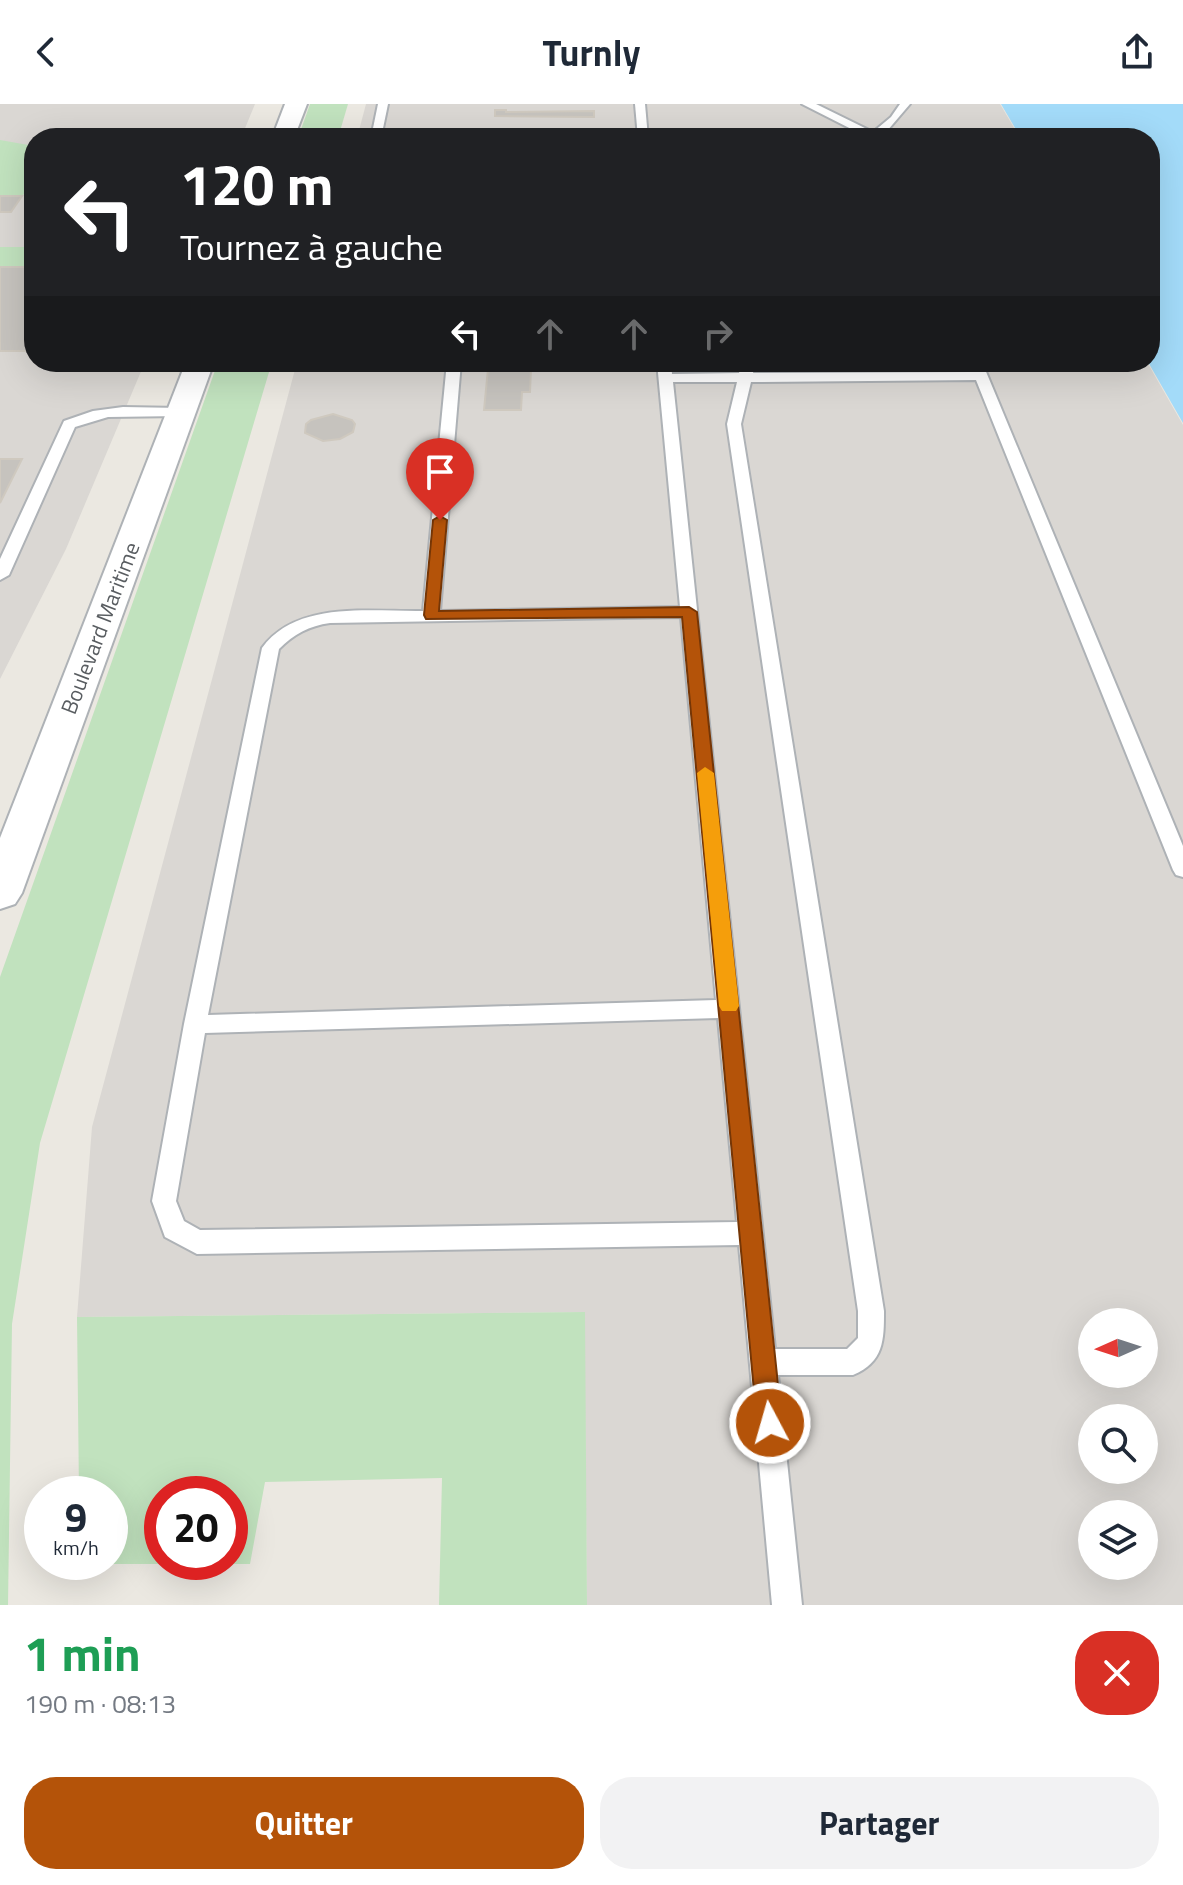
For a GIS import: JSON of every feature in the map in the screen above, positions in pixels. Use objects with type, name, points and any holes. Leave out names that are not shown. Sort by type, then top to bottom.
[{"type":"street","points":[[287,128],[296,104]]},
{"type":"street","name":"Boulevard Maritime","points":[[0,893],[196,372]]},
{"type":"lane","points":[[378,128],[383,104]]},
{"type":"lane","points":[[640,104],[642,128]]},
{"type":"lane","points":[[807,104],[860,128]]},
{"type":"lane","points":[[885,128],[905,104]]},
{"type":"lane","points":[[431,615],[453,372]]},
{"type":"lane","points":[[665,372],[787,1605]]},
{"type":"lane","points":[[747,372],[734,424],[871,1311],[871,1343],[853,1362],[764,1362]]},
{"type":"lane","points":[[979,372],[1183,870]]},
{"type":"lane","points":[[1,575],[69,424],[79,418],[123,412],[181,412]]},
{"type":"lane","points":[[689,612],[431,615],[308,621],[284,633],[271,648],[195,1024],[164,1201],[174,1229],[197,1242],[751,1233]]},
{"type":"lane","points":[[195,1024],[729,1009]]},
{"type":"shaded area","points":[[0,104],[255,104],[245,128],[24,128],[24,372],[141,372],[66,549],[0,679]]},
{"type":"shaded area","points":[[366,104],[1000,104],[1014,128],[360,128]]},
{"type":"shaded area","points":[[294,372],[1153,372],[1183,425],[1183,1605],[587,1605],[584,1312],[77,1317],[92,1127]]},
{"type":"green space","points":[[310,104],[348,104],[341,128],[302,128]]},
{"type":"green space","points":[[0,140],[24,144],[24,194],[0,196]]},
{"type":"green space","points":[[0,247],[24,247],[24,267],[0,267]]},
{"type":"green space","points":[[214,372],[269,372],[40,1143],[12,1324],[8,1605],[0,1605],[0,977]]},
{"type":"green space","points":[[585,1312],[587,1605],[439,1605],[442,1478],[265,1482],[248,1564],[248,1476],[144,1476],[144,1564],[128,1564],[128,1476],[79,1476],[77,1317]]},
{"type":"water","points":[[1001,104],[1183,104],[1183,423],[1154,372],[1160,372],[1160,128],[1015,128]]},
{"type":"building","points":[[495,110],[594,111],[594,117],[495,116]]},
{"type":"building","points":[[0,196],[22,196],[11,212],[0,212]]},
{"type":"building","points":[[0,267],[24,267],[24,351],[0,351]]},
{"type":"building","points":[[488,372],[531,372],[530,392],[522,392],[521,410],[484,410]]},
{"type":"building","points":[[333,414],[352,420],[355,424],[353,432],[340,439],[323,441],[305,433],[306,424],[311,420]]},
{"type":"building","points":[[0,459],[22,459],[0,503]]},
{"type":"slow traffic","points":[[705,773],[729,1006]]},
{"type":"route","points":[[440,520],[431,615],[689,612],[770,1423]]}]
